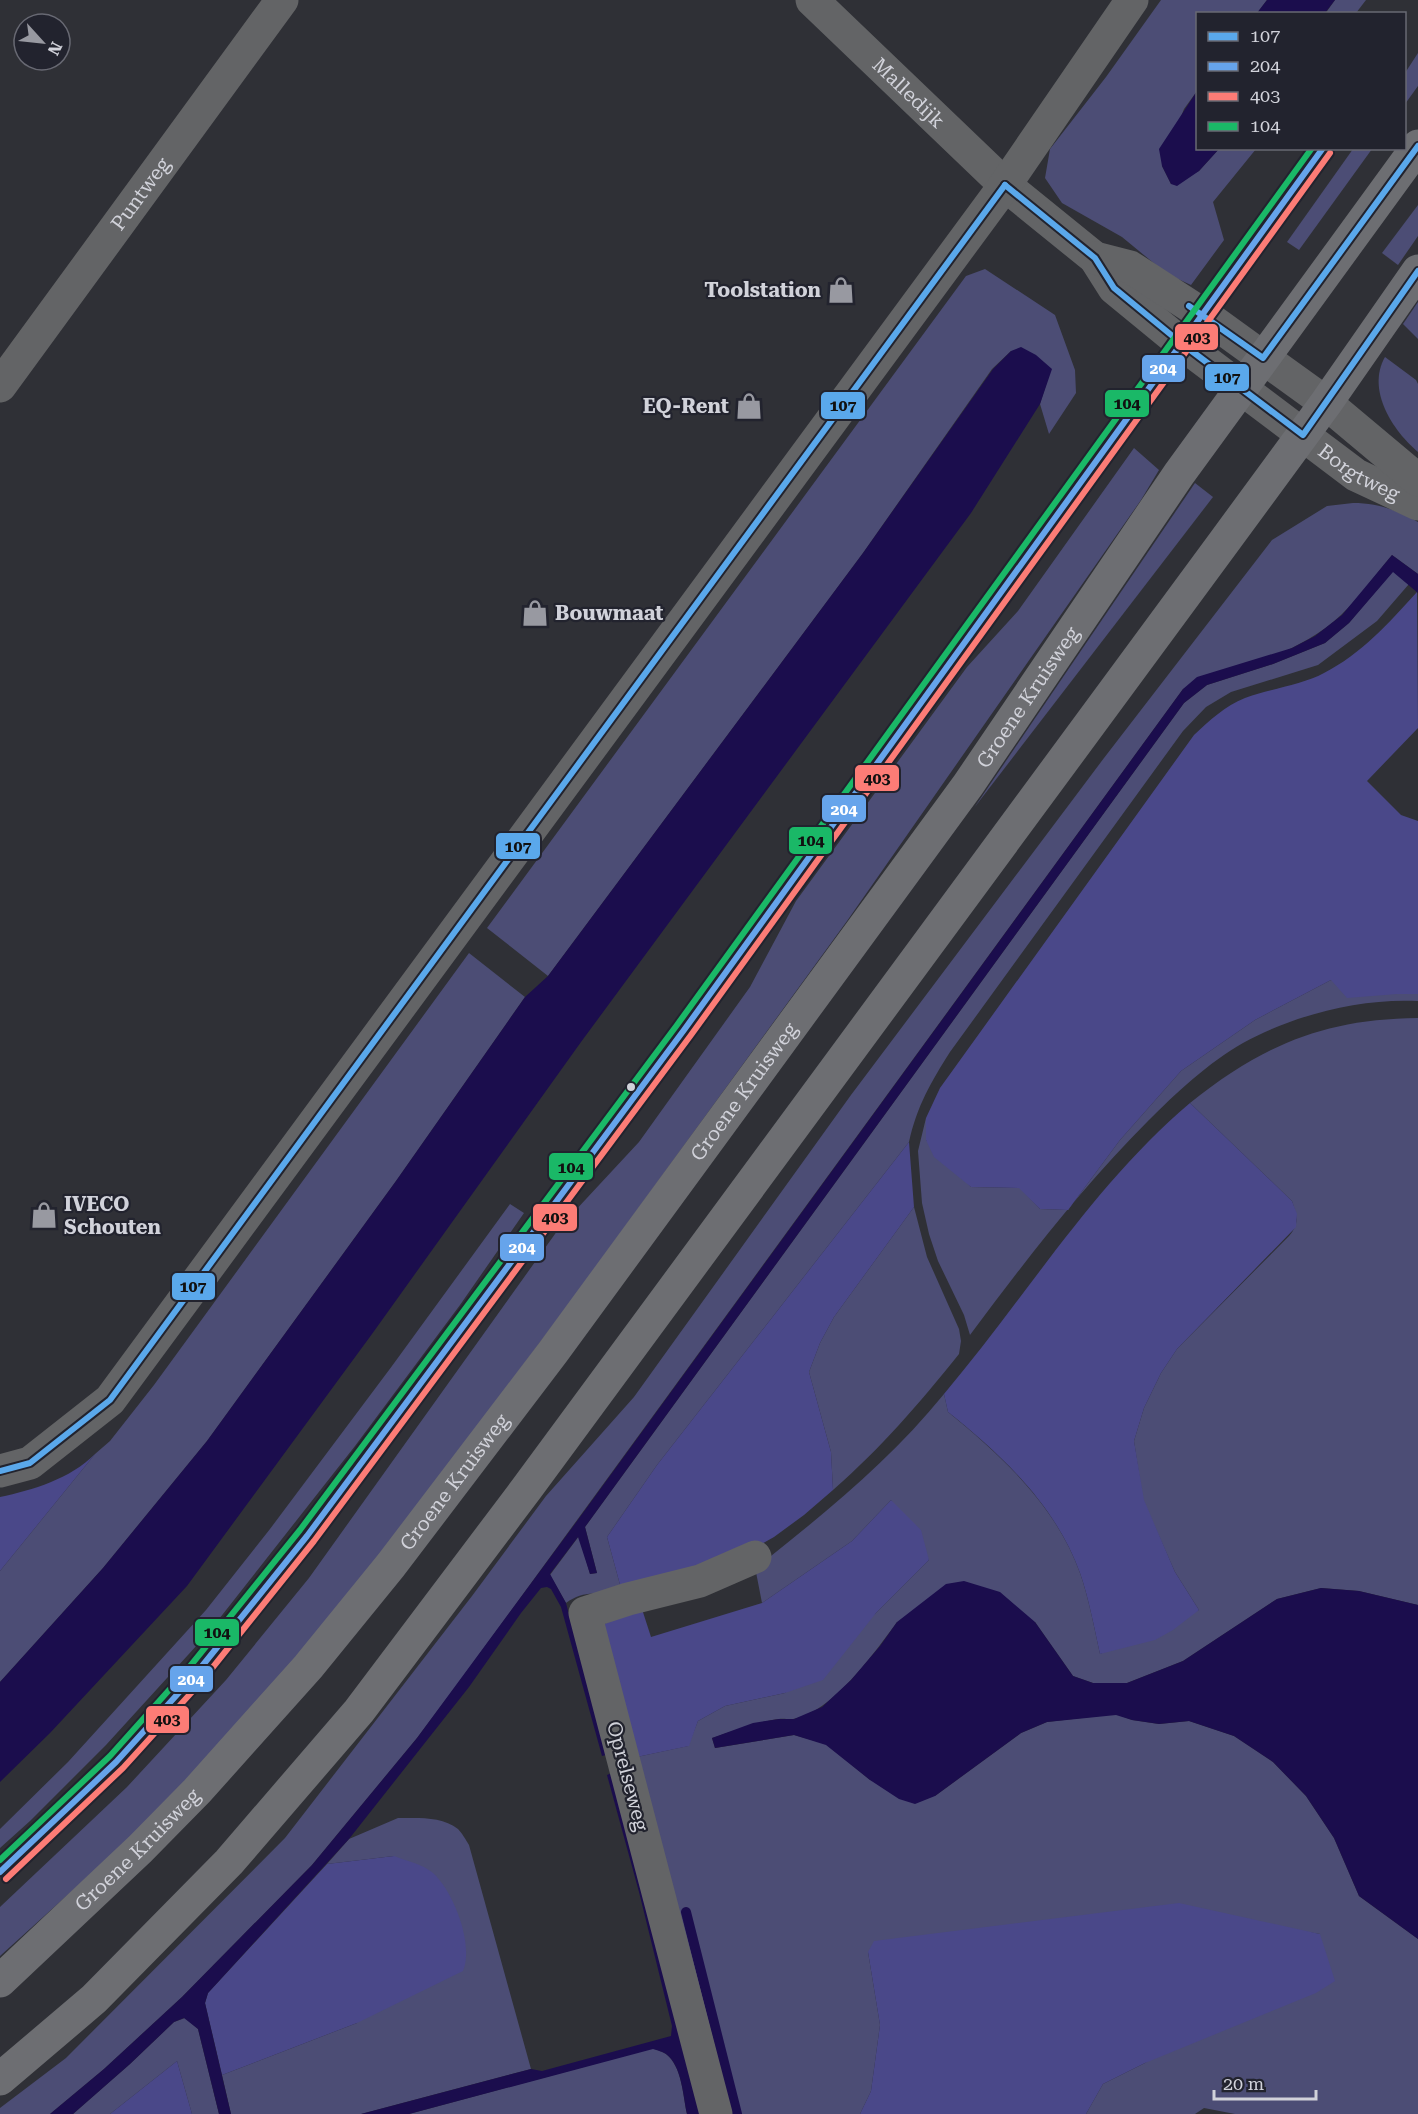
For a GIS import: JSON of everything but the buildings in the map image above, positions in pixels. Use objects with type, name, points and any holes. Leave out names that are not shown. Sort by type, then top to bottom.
[{"type":"main road","name":"Groene Kruisweg","points":[[0,1981],[140,1849],[197,1791],[308,1667],[391,1565],[553,1352],[968,785],[1179,474],[1418,146]]},
{"type":"main road","points":[[0,2079],[94,1999],[229,1862],[359,1711],[534,1479],[1303,435],[1418,271]]},
{"type":"street","name":"Puntweg","points":[[0,386],[282,0]]},
{"type":"street","name":"Malledijk","points":[[812,0],[1005,185],[1095,258],[1114,288],[1181,344],[1241,388]]},
{"type":"street","points":[[0,1470],[30,1463],[110,1400],[1005,185],[1132,0]]},
{"type":"street","name":"Malledijk","points":[[1095,258],[1130,267],[1204,315],[1263,358]]},
{"type":"street","name":"Borgtweg","points":[[1263,358],[1326,403],[1418,480]]},
{"type":"street","name":"Borgtweg","points":[[1241,388],[1356,475],[1418,504]]},
{"type":"street","name":"Oprelseweg","points":[[716,2114],[585,1613],[627,1599],[700,1581],[755,1557]]},
{"type":"shaded area","points":[[1161,0],[1267,0],[1258,12],[1196,12],[1196,92],[1184,109],[1162,166],[1171,184],[1199,171],[1218,150],[1255,150],[1213,202],[1224,240],[1191,285],[1167,274],[1122,237],[1062,203],[1045,178],[1050,149],[1106,77]]},
{"type":"shaded area","points":[[1267,0],[1335,0],[1326,12],[1258,12]]},
{"type":"shaded area","points":[[1335,0],[1366,0],[1357,12],[1326,12]]},
{"type":"shaded area","points":[[1418,53],[1418,86],[1406,103],[1406,71]]},
{"type":"shaded area","points":[[1196,93],[1196,150],[1218,150],[1199,171],[1177,186],[1171,184],[1162,166],[1159,149]]},
{"type":"shaded area","points":[[1352,150],[1371,150],[1299,250],[1287,242]]},
{"type":"shaded area","points":[[1418,205],[1418,236],[1398,265],[1382,253]]},
{"type":"shaded area","points":[[985,269],[1055,315],[1075,370],[1076,393],[1049,434],[1040,404],[1051,369],[1011,351],[992,369],[863,553],[548,976],[487,928],[966,276]]},
{"type":"shaded area","points":[[1418,302],[1418,339],[1403,324]]},
{"type":"shaded area","points":[[1021,347],[1036,355],[1052,369],[1040,404],[971,513],[581,1042],[372,1334],[187,1586],[50,1733],[0,1782],[0,1682],[103,1568],[207,1441],[396,1181],[525,997],[548,976],[863,553],[993,369],[1011,351]]},
{"type":"shaded area","points":[[1385,357],[1416,380],[1418,384],[1418,452],[1400,433],[1380,396],[1380,370]]},
{"type":"shaded area","points":[[1134,448],[1159,470],[1141,500],[847,921],[579,1290],[412,1514],[272,1691],[155,1816],[0,1956],[0,1907],[127,1787],[226,1680],[309,1578],[560,1227],[639,1142],[750,987],[796,901],[967,667],[1018,611]]},
{"type":"shaded area","points":[[1195,483],[1213,497],[974,808]]},
{"type":"shaded area","points":[[1353,503],[1387,508],[1418,522],[1418,574],[1392,555],[1341,615],[1307,640],[1266,659],[1183,689],[456,1686],[417,1738],[312,1865],[182,1997],[104,2069],[50,2114],[0,2114],[0,2108],[66,2058],[285,1838],[472,1596],[546,1496],[634,1397],[851,1095],[1104,758],[1272,540],[1327,506]]},
{"type":"shaded area","points":[[1392,555],[1418,574],[1418,593],[1393,572],[1349,623],[1325,643],[1273,664],[1207,685],[1184,703],[585,1527],[597,1573],[590,1574],[578,1537],[550,1574],[566,1603],[606,1755],[602,1756],[561,1607],[551,1589],[541,1588],[469,1687],[349,1839],[208,1993],[205,2003],[231,2114],[219,2114],[198,2029],[184,2018],[174,2022],[73,2114],[50,2114],[104,2069],[182,1997],[312,1865],[417,1738],[1183,689],[1197,677],[1292,648],[1315,636],[1342,615]]},
{"type":"shaded area","points":[[1393,571],[1409,584],[1377,621],[1318,665],[1231,692],[1206,707],[1183,731],[950,1052],[925,1095],[909,1142],[657,1465],[607,1537],[622,1592],[586,1594],[566,1603],[550,1575],[579,1536],[590,1574],[597,1573],[585,1527],[1184,703],[1207,685],[1273,664],[1325,643],[1349,623]]},
{"type":"shaded area","points":[[1417,592],[1418,728],[1367,781],[1401,815],[1418,821],[1418,994],[1347,998],[1331,980],[1255,1020],[1181,1071],[1120,1140],[1068,1210],[1040,1209],[1019,1188],[971,1187],[934,1157],[926,1140],[926,1118],[940,1088],[1194,735],[1218,714],[1238,701],[1306,681],[1350,657],[1374,637]]},
{"type":"shaded area","points":[[469,953],[525,997],[396,1181],[207,1441],[103,1568],[0,1682],[0,1571],[95,1454],[110,1441],[154,1385]]},
{"type":"shaded area","points":[[1331,980],[1397,994],[1418,994],[1418,1001],[1373,1002],[1328,1010],[1284,1024],[1243,1043],[1193,1079],[1158,1111],[1073,1203],[1120,1140],[1181,1071],[1255,1020]]},
{"type":"shaded area","points":[[1418,1018],[1418,1605],[1359,1591],[1321,1588],[1277,1599],[1183,1661],[1127,1683],[1093,1683],[1073,1676],[1035,1622],[897,1622],[865,1664],[823,1706],[793,1719],[763,1722],[712,1738],[715,1748],[794,1735],[826,1744],[870,1780],[935,1796],[1021,1733],[1047,1722],[1116,1714],[1132,1720],[1159,1724],[1189,1721],[1234,1736],[1273,1762],[1306,1796],[1334,1838],[1359,1896],[1418,1939],[1418,2114],[1235,2114],[1204,2108],[1195,2114],[1086,2114],[1103,2084],[1145,2063],[1320,1934],[1290,1929],[868,1952],[880,2025],[871,2091],[860,2114],[725,2114],[632,1758],[688,1746],[698,1721],[725,1706],[785,1693],[876,1613],[929,1560],[891,1500],[852,1541],[762,1603],[755,1567],[790,1541],[860,1482],[904,1439],[944,1394],[948,1412],[1007,1465],[1042,1504],[1057,1526],[1080,1573],[1100,1654],[1199,1610],[1175,1572],[1143,1500],[1134,1441],[1144,1408],[1161,1373],[1177,1349],[1289,1236],[1295,1227],[1296,1219],[1292,1201],[1190,1103],[1243,1065],[1296,1039],[1353,1024]]},
{"type":"shaded area","points":[[1190,1103],[1292,1201],[1297,1214],[1296,1227],[1177,1349],[1161,1373],[1144,1408],[1134,1441],[1144,1500],[1175,1572],[1199,1610],[1173,1630],[1155,1640],[1100,1654],[1080,1573],[1057,1526],[1042,1504],[1007,1464],[948,1412],[944,1394],[1061,1243],[1122,1169]]},
{"type":"shaded area","points":[[926,1118],[926,1140],[971,1187],[1020,1188],[1040,1209],[1067,1210],[970,1335],[964,1315],[938,1261],[922,1203],[918,1151]]},
{"type":"shaded area","points":[[909,1142],[914,1207],[834,1317],[820,1343],[809,1372],[831,1452],[833,1490],[774,1537],[751,1550],[622,1592],[607,1537],[657,1465]]},
{"type":"shaded area","points":[[510,1204],[524,1213],[460,1305],[355,1446],[208,1633],[106,1745],[0,1848],[0,1829],[68,1762],[206,1610],[270,1529]]},
{"type":"shaded area","points":[[914,1207],[927,1257],[959,1329],[961,1341],[959,1354],[899,1425],[833,1490],[831,1452],[809,1372],[820,1343],[834,1317]]},
{"type":"shaded area","points":[[95,1454],[0,1571],[0,1497],[25,1491],[63,1477]]},
{"type":"shaded area","points":[[891,1500],[921,1530],[929,1560],[876,1613],[823,1680],[785,1693],[725,1706],[698,1721],[689,1746],[632,1758],[596,1628],[641,1606],[651,1637],[762,1603],[852,1541]]},
{"type":"shaded area","points":[[964,1581],[1000,1592],[1035,1622],[1073,1676],[1093,1683],[1127,1683],[1183,1661],[1277,1599],[1321,1588],[1359,1591],[1418,1605],[1418,1939],[1359,1896],[1334,1838],[1306,1796],[1273,1762],[1234,1736],[1189,1721],[1159,1724],[1116,1715],[1047,1722],[1021,1733],[935,1796],[915,1804],[899,1799],[870,1780],[826,1745],[794,1735],[715,1748],[712,1738],[753,1723],[794,1719],[822,1707],[851,1680],[897,1622],[946,1584]]},
{"type":"shaded area","points":[[612,1773],[700,2114],[687,2114],[679,2074],[675,2066],[666,2054],[653,2049],[409,2114],[361,2114],[531,2069],[542,2071],[671,2036],[672,2026],[607,1775]]},
{"type":"shaded area","points":[[398,1818],[445,1822],[458,1829],[469,1845],[531,2069],[361,2114],[231,2114],[222,2075],[357,2023],[394,1856],[327,1864],[349,1839]]},
{"type":"shaded area","points":[[394,1856],[429,1870],[448,1893],[464,1934],[466,1960],[463,1971],[357,2023],[222,2075],[205,2003],[208,1993],[327,1864]]},
{"type":"shaded area","points":[[1179,1903],[1320,1934],[1335,1981],[1316,1993],[1145,2063],[1103,2084],[1086,2114],[860,2114],[871,2091],[880,2025],[868,1952],[874,1941]]},
{"type":"shaded area","points":[[185,2018],[198,2029],[219,2114],[192,2114],[177,2061],[110,2114],[73,2114],[174,2022]]},
{"type":"shaded area","points":[[653,2048],[666,2054],[675,2066],[681,2082],[687,2114],[409,2114]]},
{"type":"shaded area","points":[[177,2061],[192,2114],[110,2114]]},
{"type":"waterway","points":[[686,1912],[737,2114]]},
{"type":"transit line","name":"107","points":[[1189,306],[1263,358],[1418,146]]},
{"type":"transit line","name":"104","points":[[0,1860],[110,1756],[187,1670],[300,1530],[677,1025],[1311,150]]},
{"type":"transit line","name":"204","points":[[0,1872],[116,1762],[194,1676],[307,1536],[684,1030],[1322,150]]},
{"type":"transit line","name":"403","points":[[6,1879],[123,1768],[201,1682],[314,1541],[691,1035],[1330,153]]},
{"type":"transit line","name":"107","points":[[1005,185],[1095,258],[1114,288],[1181,343],[1303,435],[1418,271]]},
{"type":"transit line","name":"107","points":[[0,1471],[30,1463],[110,1400],[1005,185]]},
{"type":"place","name":"Toolstation","points":[[841,290]]},
{"type":"place","name":"EQ-Rent","points":[[749,406]]},
{"type":"place","name":"Bouwmaat","points":[[535,613]]},
{"type":"place","name":"IVECO Schouten","points":[[44,1215]]}]
